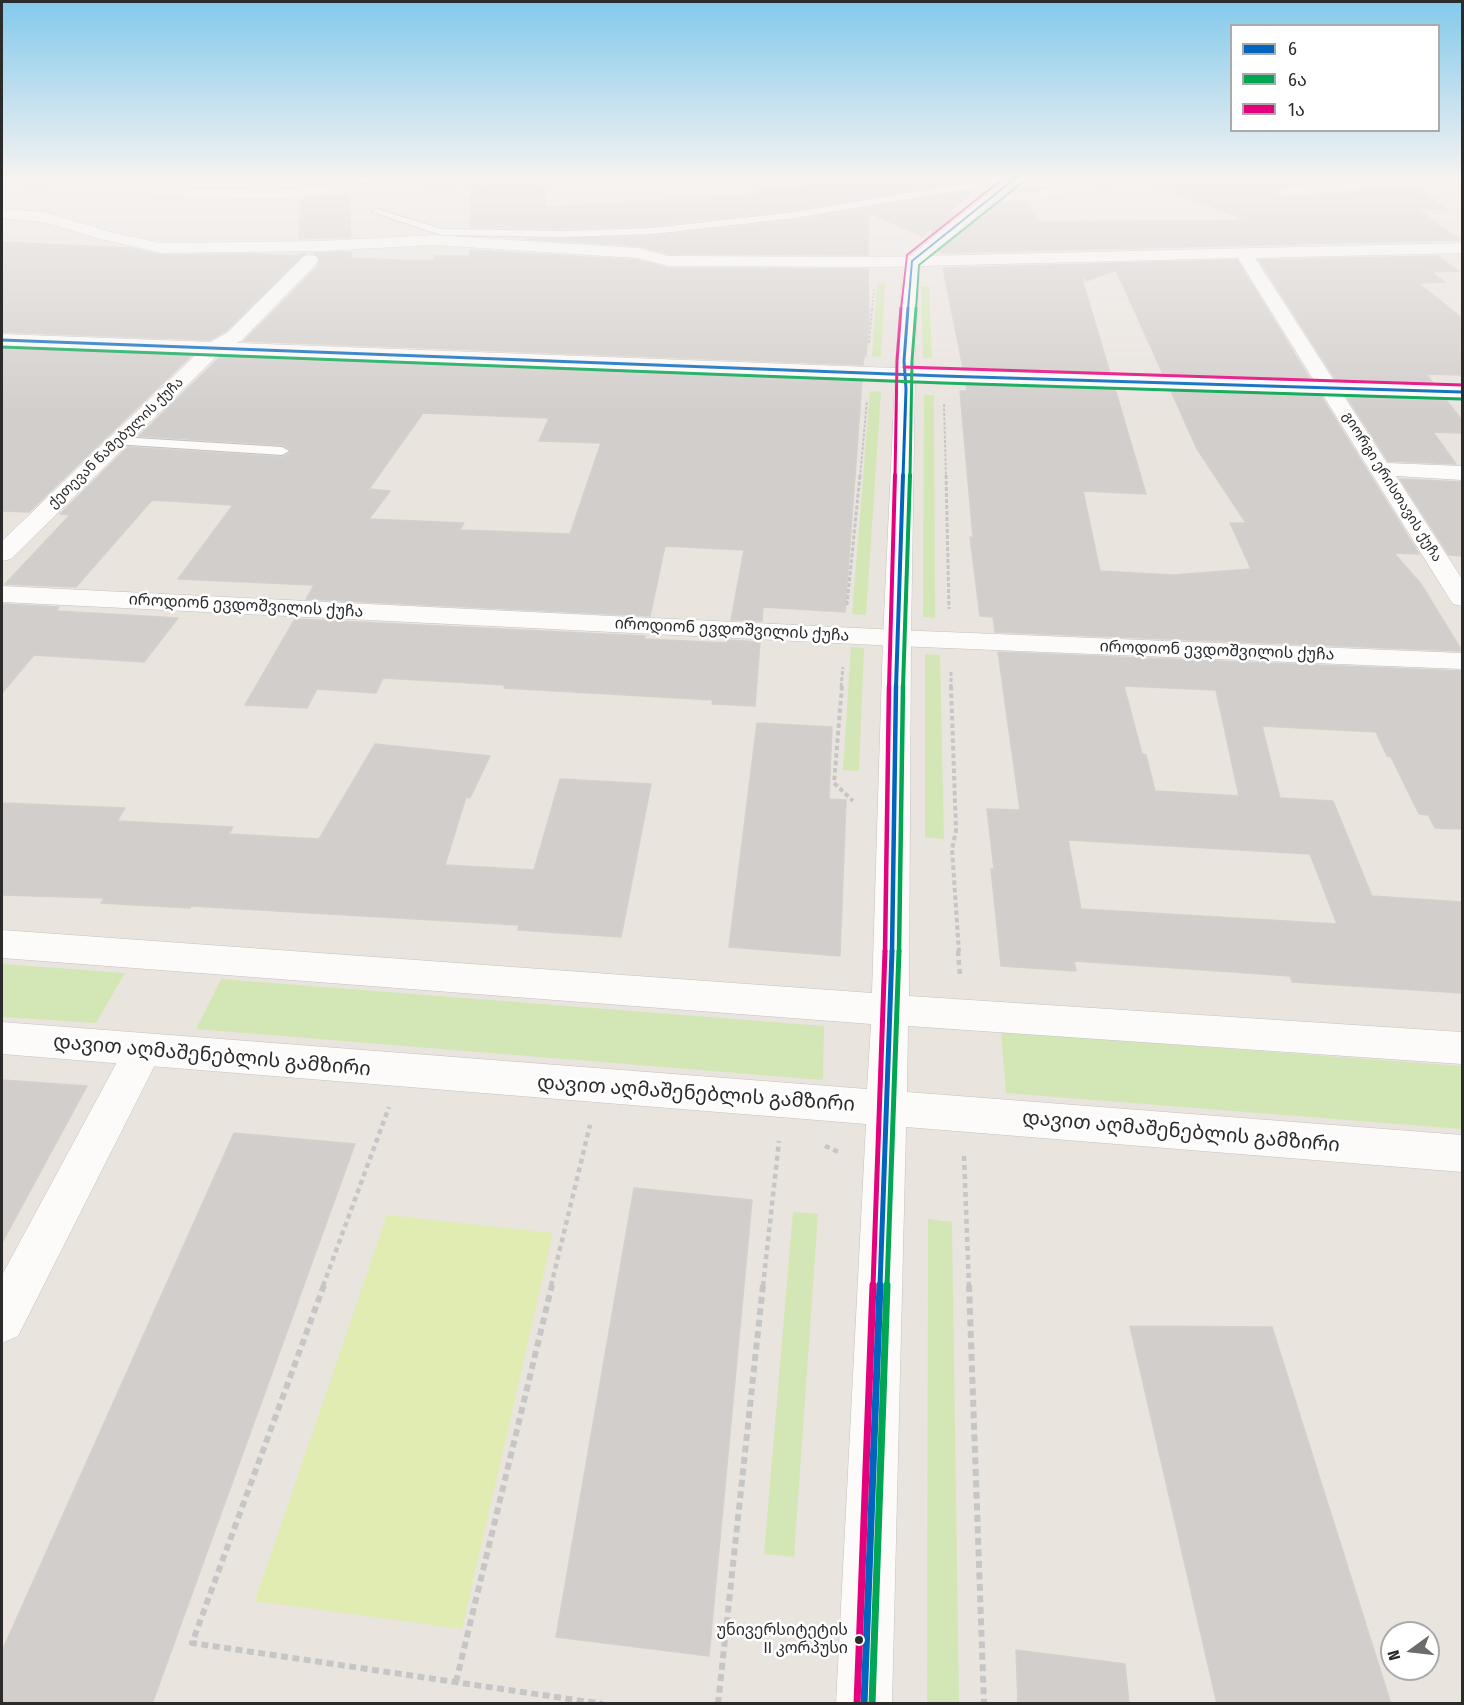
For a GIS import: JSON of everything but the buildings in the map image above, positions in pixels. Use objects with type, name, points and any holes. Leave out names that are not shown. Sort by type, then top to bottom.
[{"type":"street","points":[[648,256],[668,261],[912,261],[1170,256]]},
{"type":"street","points":[[864,1704],[890,1010],[904,374],[912,261],[919,256]]},
{"type":"street","name":"გიორგი ერისთავის ქუჩა","points":[[1245,256],[1462,598]]},
{"type":"street","name":"ქეთევან წამებულის ქუჩა","points":[[2,554],[214,348],[235,336],[310,260]]},
{"type":"street","points":[[2,340],[904,374],[1462,392]]},
{"type":"street","points":[[1381,469],[1462,473]]},
{"type":"street","name":"იროდიონ ევდოშვილის ქუჩა","points":[[2,594],[897,638],[1462,661]]},
{"type":"street","points":[[2,944],[890,1010],[1462,1048]]},
{"type":"street","name":"დავით აღმაშენებლის გამზირი","points":[[2,1038],[1462,1154]]},
{"type":"street","points":[[2,1320],[143,1051]]},
{"type":"lane","points":[[119,441],[282,451]]},
{"type":"path","points":[[869,349],[874,279]]},
{"type":"path","points":[[846,610],[868,398]]},
{"type":"path","points":[[944,402],[949,619]]},
{"type":"path","points":[[844,657],[834,783],[858,806]]},
{"type":"path","points":[[950,668],[956,831],[952,849],[960,980]]},
{"type":"path","points":[[393,1096],[192,1644],[603,1704]]},
{"type":"path","points":[[456,1682],[593,1112]]},
{"type":"path","points":[[718,1704],[780,1139]]},
{"type":"path","points":[[964,1147],[984,1704]]},
{"type":"green space","points":[[877,283],[885,283],[881,357],[872,356]]},
{"type":"green space","points":[[921,286],[929,286],[932,358],[923,358]]},
{"type":"green space","points":[[870,391],[881,392],[866,615],[852,614]]},
{"type":"green space","points":[[924,395],[934,395],[935,618],[923,617]]},
{"type":"green space","points":[[851,647],[864,648],[859,771],[843,770]]},
{"type":"green space","points":[[925,654],[940,655],[944,839],[925,837]]},
{"type":"green space","points":[[2,964],[125,973],[96,1023],[2,1017]]},
{"type":"green space","points":[[221,979],[824,1026],[823,1080],[196,1029]]},
{"type":"green space","points":[[1001,1032],[1462,1066],[1462,1129],[1006,1093]]},
{"type":"green space","points":[[793,1212],[818,1214],[794,1557],[764,1554]]},
{"type":"green space","points":[[387,1215],[553,1233],[462,1629],[255,1601]]},
{"type":"green space","points":[[928,1219],[952,1222],[959,1703],[927,1703]]},
{"type":"transit line","name":"1ა","points":[[857,1704],[884,985],[897,361],[907,256]]},
{"type":"transit line","name":"6","points":[[864,1704],[891,985],[897,638],[906,389],[904,361],[912,261],[919,256]]},
{"type":"transit line","name":"6ა","points":[[872,1704],[898,985],[912,361],[919,265],[931,256]]},
{"type":"transit line","name":"6","points":[[2,340],[943,376],[1462,392]]},
{"type":"transit line","name":"6ა","points":[[2,347],[943,383],[1462,399]]},
{"type":"transit line","name":"1ა","points":[[904,367],[1462,385]]},
{"type":"place","name":"უნივერსიტეტის II კორპუსი","points":[[859,1640]]}]
